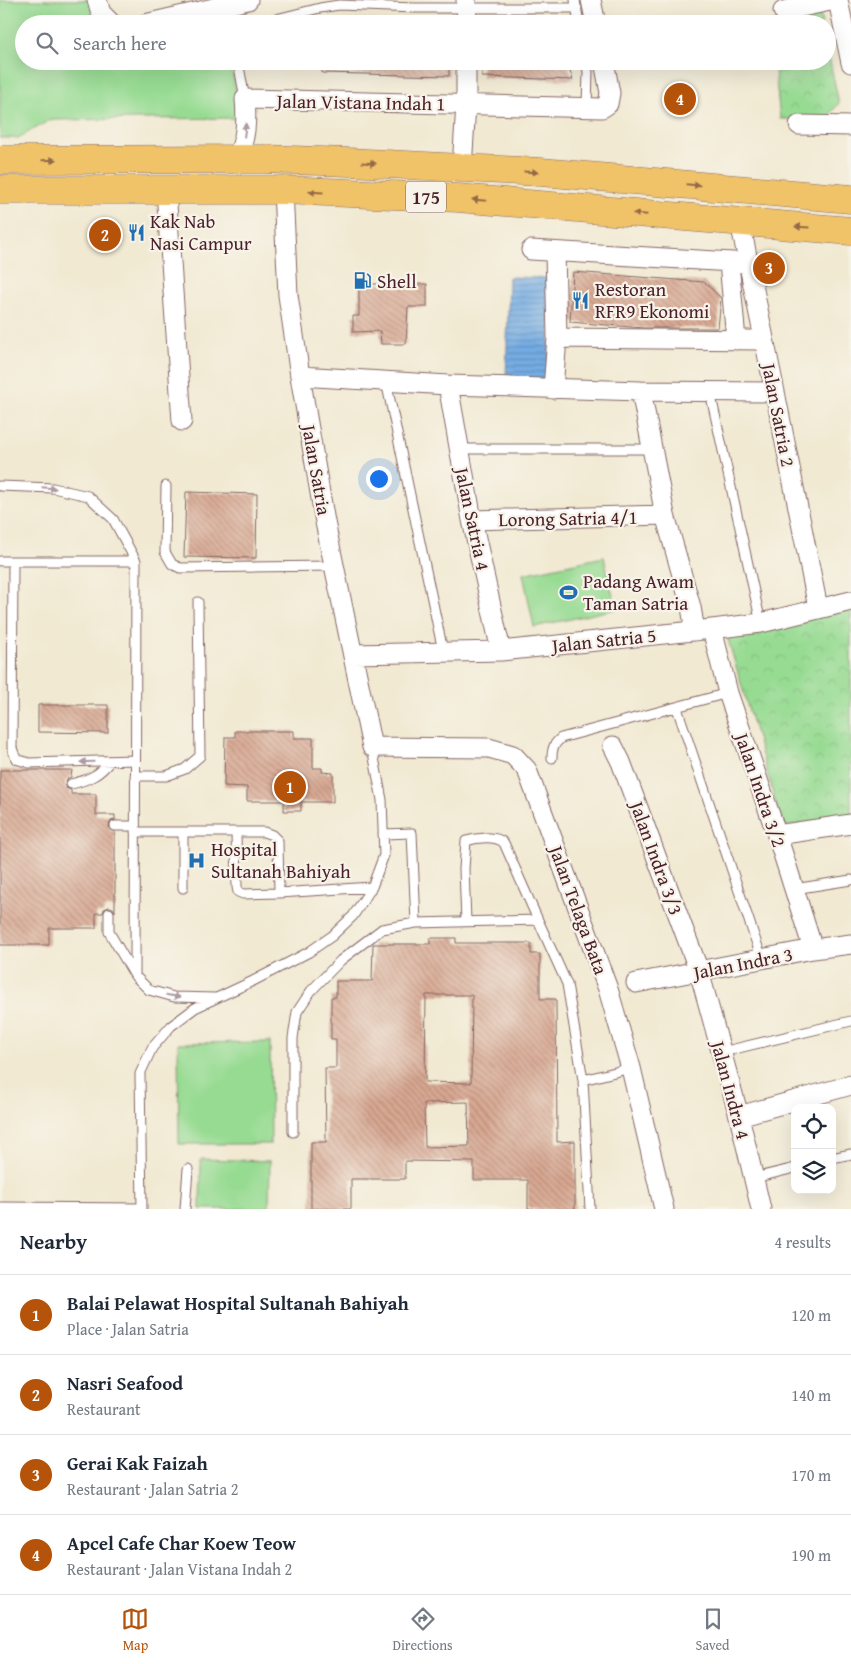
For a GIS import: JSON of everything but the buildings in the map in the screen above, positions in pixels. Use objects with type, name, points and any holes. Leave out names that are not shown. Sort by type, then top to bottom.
[{"type":"highway","name":"175","points":[[0,160],[263,159],[462,168],[611,178],[851,199]]},
{"type":"highway","name":"175","points":[[0,190],[284,190],[458,198],[851,231]]},
{"type":"street","points":[[98,0],[103,15]]},
{"type":"street","points":[[184,15],[248,0]]},
{"type":"street","points":[[783,11],[836,0],[851,63]]},
{"type":"street","points":[[581,3],[590,15]]},
{"type":"street","name":"Jalan Vistana Indah 1","points":[[244,99],[466,104],[466,70]]},
{"type":"street","points":[[462,168],[466,104],[602,108],[608,104],[610,93],[606,70]]},
{"type":"street","points":[[236,160],[244,138],[246,121],[244,99]]},
{"type":"street","points":[[799,125],[851,126]]},
{"type":"street","points":[[166,190],[182,421]]},
{"type":"street","name":"Jalan Satria","points":[[284,190],[288,295],[300,376],[334,566],[372,747]]},
{"type":"street","name":"Jalan Satria 2","points":[[740,222],[818,608]]},
{"type":"street","points":[[531,250],[749,263]]},
{"type":"street","points":[[553,389],[556,338],[555,252]]},
{"type":"street","points":[[729,262],[736,340]]},
{"type":"street","points":[[556,338],[764,340]]},
{"type":"street","points":[[300,376],[553,389],[775,392]]},
{"type":"street","name":"Jalan Satria 4","points":[[448,385],[472,520],[501,651]]},
{"type":"street","name":"Jalan Indra 3/2","points":[[641,391],[665,515],[691,607],[703,630],[728,693],[777,835],[813,949]]},
{"type":"street","name":"Lorong Satria 4/1","points":[[472,520],[665,515]]},
{"type":"street","name":"Jalan Satria 5","points":[[354,654],[501,651],[703,630],[761,623],[851,601]]},
{"type":"street","name":"Jalan Indra 3/3","points":[[610,736],[699,971]]},
{"type":"street","name":"Jalan Telaga Bata","points":[[372,747],[489,748],[513,755],[527,770],[608,989],[631,1068],[664,1209]]},
{"type":"street","points":[[777,835],[851,824]]},
{"type":"street","name":"Jalan Indra 3","points":[[636,983],[813,949],[851,944]]},
{"type":"street","name":"Jalan Indra 4","points":[[699,971],[739,1116],[761,1209]]},
{"type":"street","points":[[739,1116],[851,1085]]},
{"type":"lane","points":[[292,15],[339,5],[467,11],[581,3]]},
{"type":"lane","points":[[239,70],[244,99]]},
{"type":"lane","points":[[587,107],[588,70]]},
{"type":"lane","points":[[386,381],[443,651]]},
{"type":"lane","points":[[710,392],[761,623]]},
{"type":"lane","points":[[458,449],[653,449]]},
{"type":"lane","points":[[0,486],[53,488],[88,496],[113,519],[136,561],[135,976]]},
{"type":"lane","points":[[166,486],[165,552],[172,564],[180,568],[334,566]]},
{"type":"lane","points":[[0,561],[136,561]]},
{"type":"lane","points":[[13,561],[12,748],[16,759],[22,766],[29,763],[135,760]]},
{"type":"lane","points":[[135,776],[166,776],[185,769],[200,756],[198,602]]},
{"type":"lane","points":[[552,758],[554,744],[561,738],[610,736],[677,708],[728,693]]},
{"type":"lane","points":[[677,708],[762,959]]},
{"type":"lane","points":[[0,1207],[142,1208],[140,1074],[152,1048],[171,1026],[195,1008],[309,952],[332,936],[353,916],[372,887],[384,855],[382,800],[372,747]]},
{"type":"lane","points":[[71,784],[96,776],[110,761]]},
{"type":"lane","points":[[115,826],[183,832],[264,832],[272,835],[278,841],[279,893]]},
{"type":"lane","points":[[183,832],[183,888]]},
{"type":"lane","points":[[236,832],[238,892],[243,894],[279,893],[372,887]]},
{"type":"lane","points":[[383,834],[412,833],[416,923]]},
{"type":"lane","points":[[466,921],[464,846],[466,841],[472,839],[496,838],[504,843],[567,984],[583,1080],[590,1209]]},
{"type":"lane","points":[[794,889],[851,880]]},
{"type":"lane","points":[[109,913],[109,932],[135,976],[149,990],[174,997],[217,998]]},
{"type":"lane","points":[[294,1132],[293,1038],[297,1012],[311,991],[341,960],[382,929],[416,923],[538,920]]},
{"type":"lane","points":[[722,1052],[851,1021]]},
{"type":"lane","points":[[583,1080],[631,1068]]},
{"type":"lane","points":[[836,1157],[851,1154]]},
{"type":"lane","points":[[185,1209],[188,1169]]},
{"type":"lane","points":[[754,1178],[791,1169]]},
{"type":"green space","points":[[0,0],[90,0],[95,15],[15,15],[15,70],[232,70],[241,118],[50,120],[18,138],[0,138]]},
{"type":"green space","points":[[820,11],[821,15],[802,15]]},
{"type":"green space","points":[[775,70],[832,70],[839,103],[826,119],[780,119]]},
{"type":"green space","name":"Padang Awam Taman Satria","points":[[604,557],[616,609],[534,627],[523,574]]},
{"type":"green space","points":[[851,608],[851,815],[783,827],[725,629]]},
{"type":"green space","points":[[270,1042],[271,1144],[179,1144],[178,1043]]},
{"type":"green space","points":[[201,1159],[270,1161],[269,1209],[200,1209]]},
{"type":"water","points":[[509,277],[551,278],[548,379],[506,378]]},
{"type":"place","name":"Apcel Cafe Char Koew Teow","points":[[680,99]]},
{"type":"place","name":"Kak Nab Nasi Campur","points":[[136,232]]},
{"type":"place","name":"Nasri Seafood","points":[[105,235]]},
{"type":"place","name":"Gerai Kak Faizah","points":[[769,268]]},
{"type":"place","name":"Shell","points":[[363,281]]},
{"type":"place","name":"Restoran RFR9 Ekonomi","points":[[581,300]]},
{"type":"place","name":"Padang Awam Taman Satria","points":[[569,592]]},
{"type":"place","name":"Balai Pelawat Hospital Sultanah Bahiyah","points":[[290,787]]},
{"type":"place","name":"Hospital Sultanah Bahiyah","points":[[197,860]]}]
